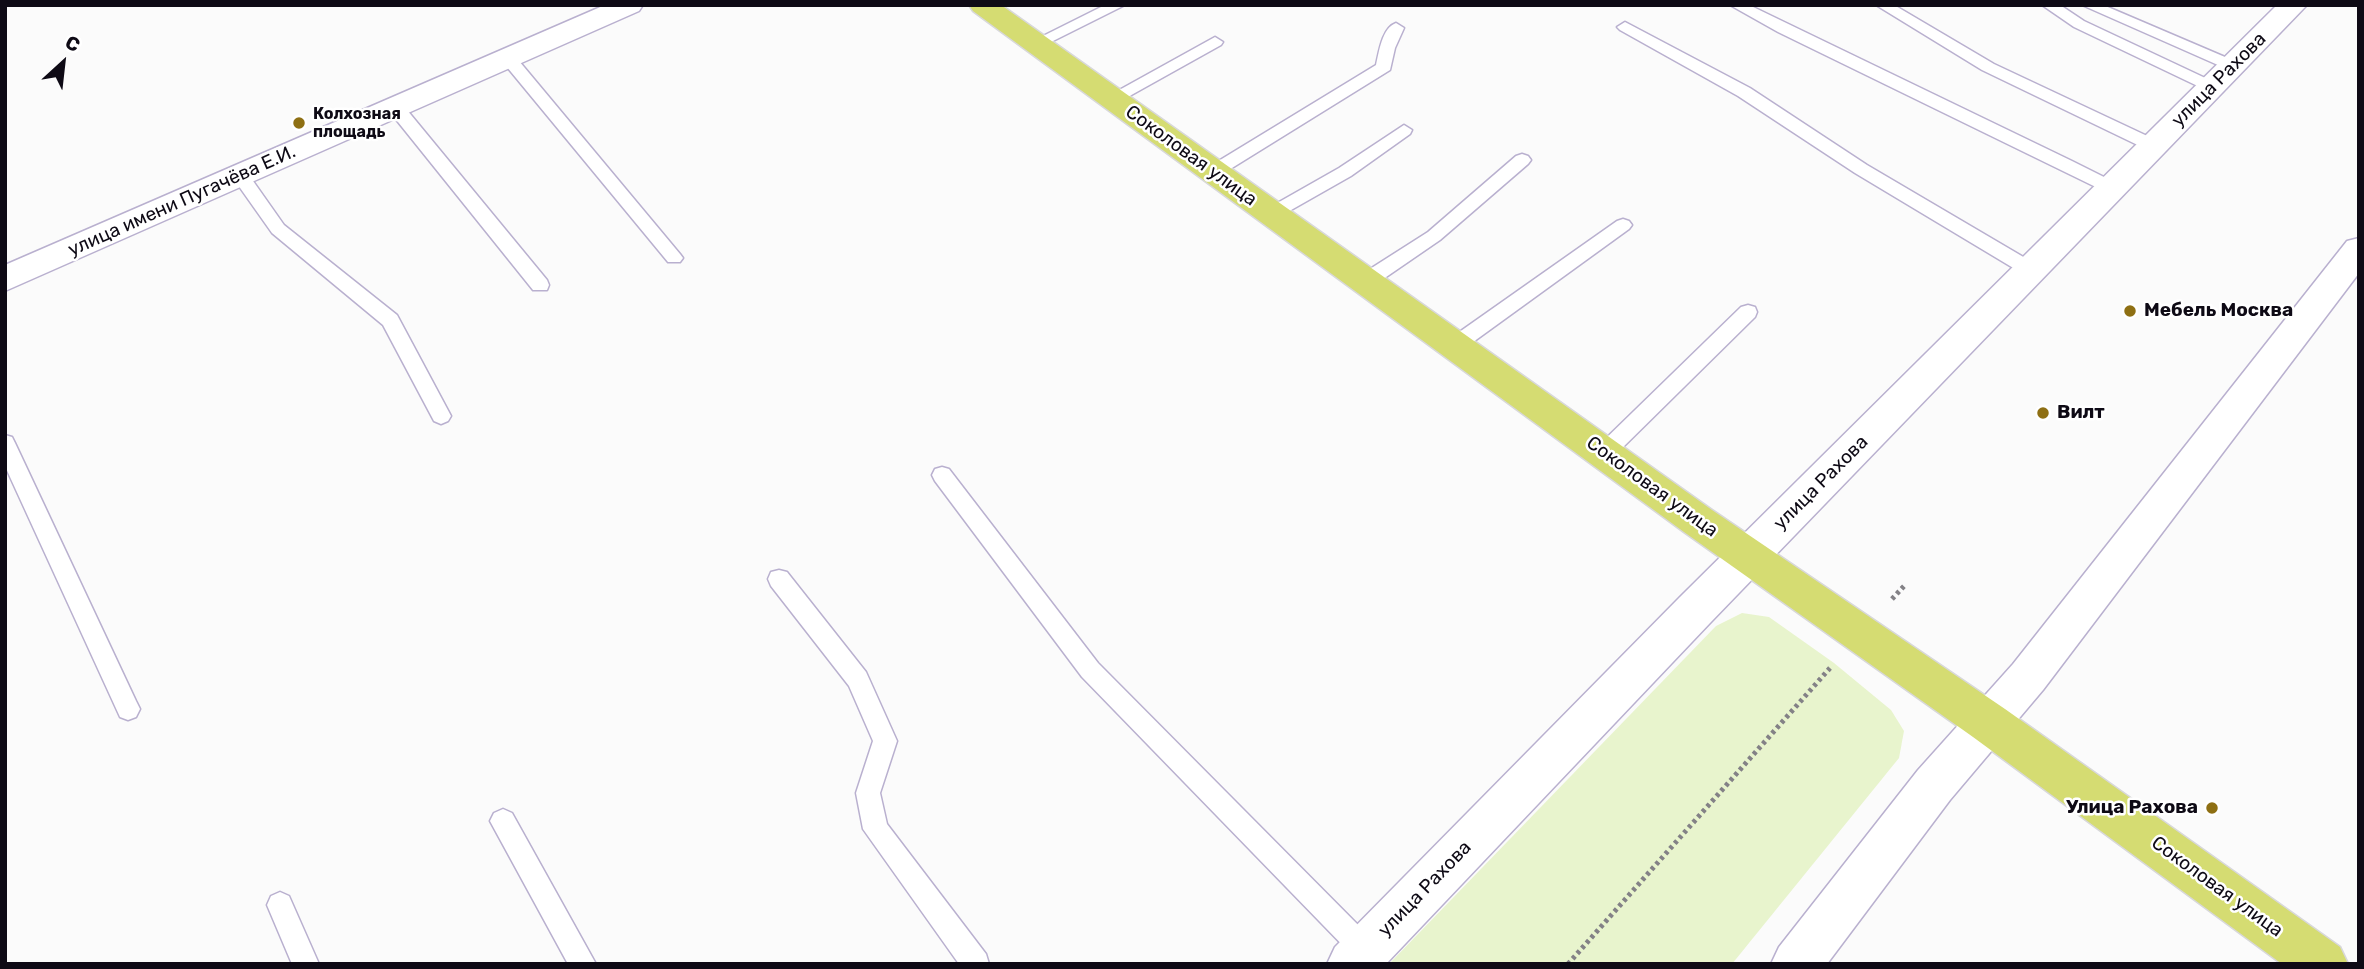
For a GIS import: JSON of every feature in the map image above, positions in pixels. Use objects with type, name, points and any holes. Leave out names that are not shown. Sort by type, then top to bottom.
[{"type":"main road","name":"Соколовая улица","points":[[983,5],[1749,557],[1989,723],[2323,964]]},
{"type":"street","name":"улица имени Пугачёва Е.И.","points":[[5,279],[629,5]]},
{"type":"street","name":"улица Рахова","points":[[1358,957],[2293,5]]},
{"type":"street","points":[[1796,964],[1934,785],[2028,677],[2359,249]]},
{"type":"lane","points":[[1037,43],[1118,5]]},
{"type":"lane","points":[[1737,5],[1785,31],[2028,144],[2112,188]]},
{"type":"lane","points":[[1883,5],[1988,67],[2154,146]]},
{"type":"lane","points":[[2049,5],[2079,24],[2222,76]]},
{"type":"lane","points":[[2089,5],[2222,76]]},
{"type":"lane","points":[[1625,27],[1744,92],[1861,169],[2031,270]]},
{"type":"lane","points":[[1213,172],[1384,67],[1387,48],[1396,28]]},
{"type":"lane","points":[[1111,99],[1215,43]]},
{"type":"lane","points":[[508,58],[674,258]]},
{"type":"lane","points":[[396,108],[540,285]]},
{"type":"lane","points":[[1271,214],[1345,172],[1404,131]]},
{"type":"lane","points":[[1366,281],[1434,236],[1522,160]]},
{"type":"lane","points":[[240,176],[278,229],[390,320],[441,416]]},
{"type":"lane","points":[[1455,345],[1623,225]]},
{"type":"lane","points":[[1605,452],[1748,312]]},
{"type":"lane","points":[[5,443],[128,709]]},
{"type":"lane","points":[[942,475],[1090,670],[1358,957]]},
{"type":"lane","points":[[779,579],[858,678],[885,741],[868,793],[876,829],[976,964]]},
{"type":"lane","points":[[503,821],[583,964]]},
{"type":"lane","points":[[280,905],[306,964]]},
{"type":"path","points":[[1568,964],[1905,585]]},
{"type":"green space","points":[[1742,613],[1769,617],[1834,663],[1891,710],[1904,731],[1899,758],[1732,964],[1389,964],[1716,626]]},
{"type":"place","name":"Колхозная площадь","points":[[299,123]]},
{"type":"place","name":"Мебель Москва","points":[[2130,311]]},
{"type":"place","name":"Вилт","points":[[2043,413]]},
{"type":"place","name":"Улица Рахова","points":[[2212,808]]}]
